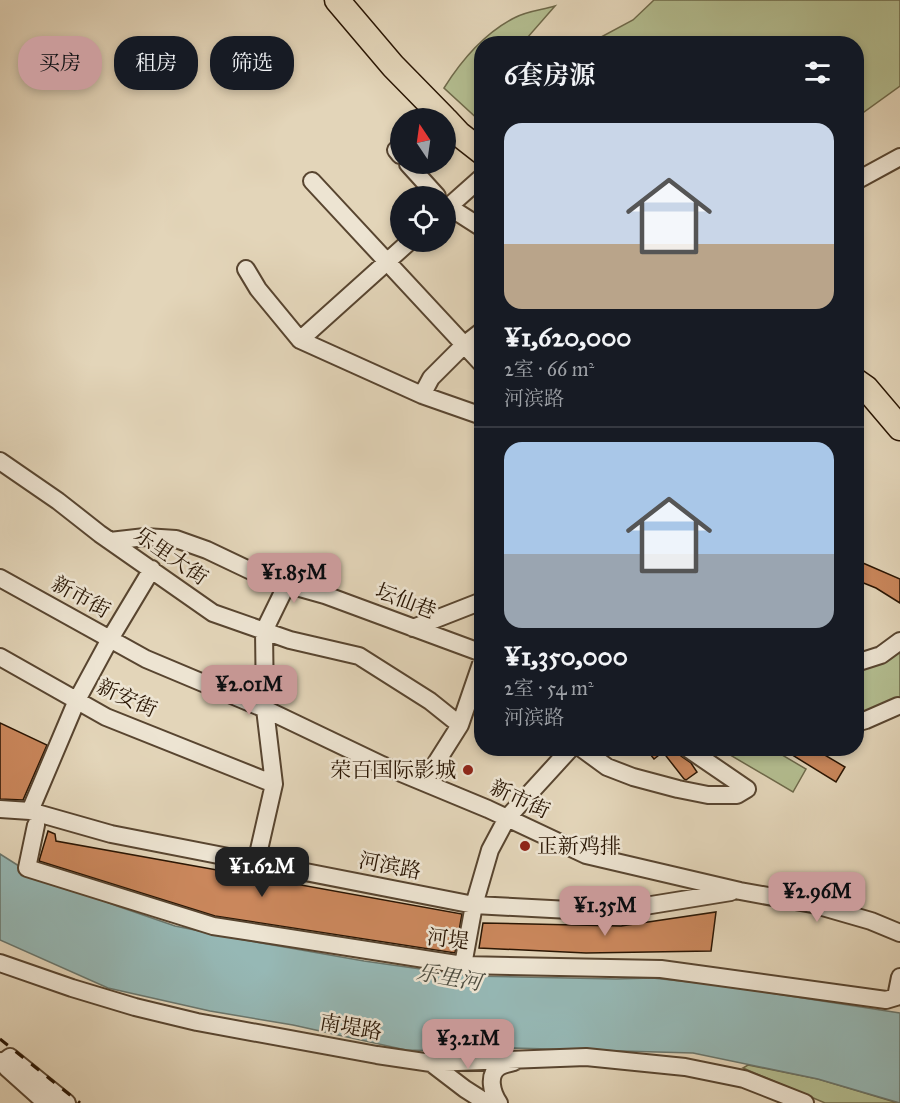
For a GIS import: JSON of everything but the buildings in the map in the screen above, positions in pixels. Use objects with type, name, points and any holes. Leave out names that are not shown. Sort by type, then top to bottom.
[{"type":"highway","points":[[338,0],[393,66],[434,108]]},
{"type":"highway","points":[[456,131],[474,146]]},
{"type":"highway","points":[[864,387],[900,428]]},
{"type":"street","points":[[864,177],[900,157]]},
{"type":"street","points":[[417,174],[427,186]]},
{"type":"street","points":[[312,181],[474,356]]},
{"type":"street","points":[[456,196],[474,183]]},
{"type":"street","points":[[456,212],[474,223]]},
{"type":"street","points":[[300,340],[398,252]]},
{"type":"street","points":[[246,269],[258,289],[300,340],[422,395],[474,413]]},
{"type":"street","points":[[422,395],[430,378],[474,337]]},
{"type":"street","name":"乐里大街","points":[[0,461],[213,613],[290,640],[359,656],[430,701],[460,725]]},
{"type":"street","name":"坛仙巷","points":[[110,541],[145,537],[176,539],[207,550],[268,579],[324,595],[474,650]]},
{"type":"street","points":[[33,818],[77,700],[152,569]]},
{"type":"street","name":"新市街","points":[[0,578],[146,659],[266,709],[382,765],[507,818],[586,855],[740,891]]},
{"type":"street","points":[[256,863],[274,784],[266,709],[264,631],[287,584]]},
{"type":"street","points":[[413,628],[474,605]]},
{"type":"street","points":[[864,660],[881,655],[900,641]]},
{"type":"street","name":"新安街","points":[[0,657],[106,717],[274,784]]},
{"type":"street","points":[[424,782],[460,725],[474,684]]},
{"type":"street","points":[[864,721],[898,706]]},
{"type":"street","points":[[463,965],[474,905],[490,850],[507,818],[564,756]]},
{"type":"street","points":[[592,756],[607,767],[633,777],[678,789],[708,795],[737,795],[747,789],[699,756]]},
{"type":"street","name":"河滨路","points":[[0,809],[111,834],[474,905],[608,912],[740,891]]},
{"type":"street","name":"河堤","points":[[33,818],[27,868],[213,926],[463,965],[661,969],[886,1000],[896,997],[900,977]]},
{"type":"street","points":[[695,898],[708,888],[698,880]]},
{"type":"street","points":[[740,891],[812,904],[871,921],[900,933]]},
{"type":"street","name":"南堤路","points":[[0,963],[135,1007],[197,1022],[431,1063],[586,1057],[685,1067],[744,1079],[806,1103]]},
{"type":"street","points":[[46,1103],[1,1062],[10,1057],[68,1103]]},
{"type":"street","points":[[499,1103],[492,1088],[493,1074],[500,1066],[520,1060]]},
{"type":"street","points":[[431,1063],[487,1103]]},
{"type":"green space","points":[[654,0],[900,0],[900,86],[864,112],[864,36],[603,36],[633,20]]},
{"type":"green space","points":[[555,6],[529,36],[488,36],[503,24],[529,12]]},
{"type":"green space","points":[[474,50],[474,116],[444,88]]},
{"type":"green space","points":[[900,647],[900,698],[864,715],[864,665]]},
{"type":"green space","points":[[732,756],[784,756],[806,769],[793,792]]},
{"type":"green space","points":[[748,1065],[818,1079],[898,1103],[825,1103],[743,1068]]},
{"type":"water","name":"乐里河","points":[[0,854],[30,873],[117,906],[175,926],[239,939],[364,961],[470,976],[652,978],[719,985],[900,1013],[900,1103],[818,1079],[693,1053],[513,1048],[406,1050],[108,988],[0,940]]},
{"type":"railway","points":[[0,1039],[80,1103]]},
{"type":"place","name":"荣百国际影城","points":[[468,770]]},
{"type":"place","name":"正新鸡排","points":[[525,846]]}]
